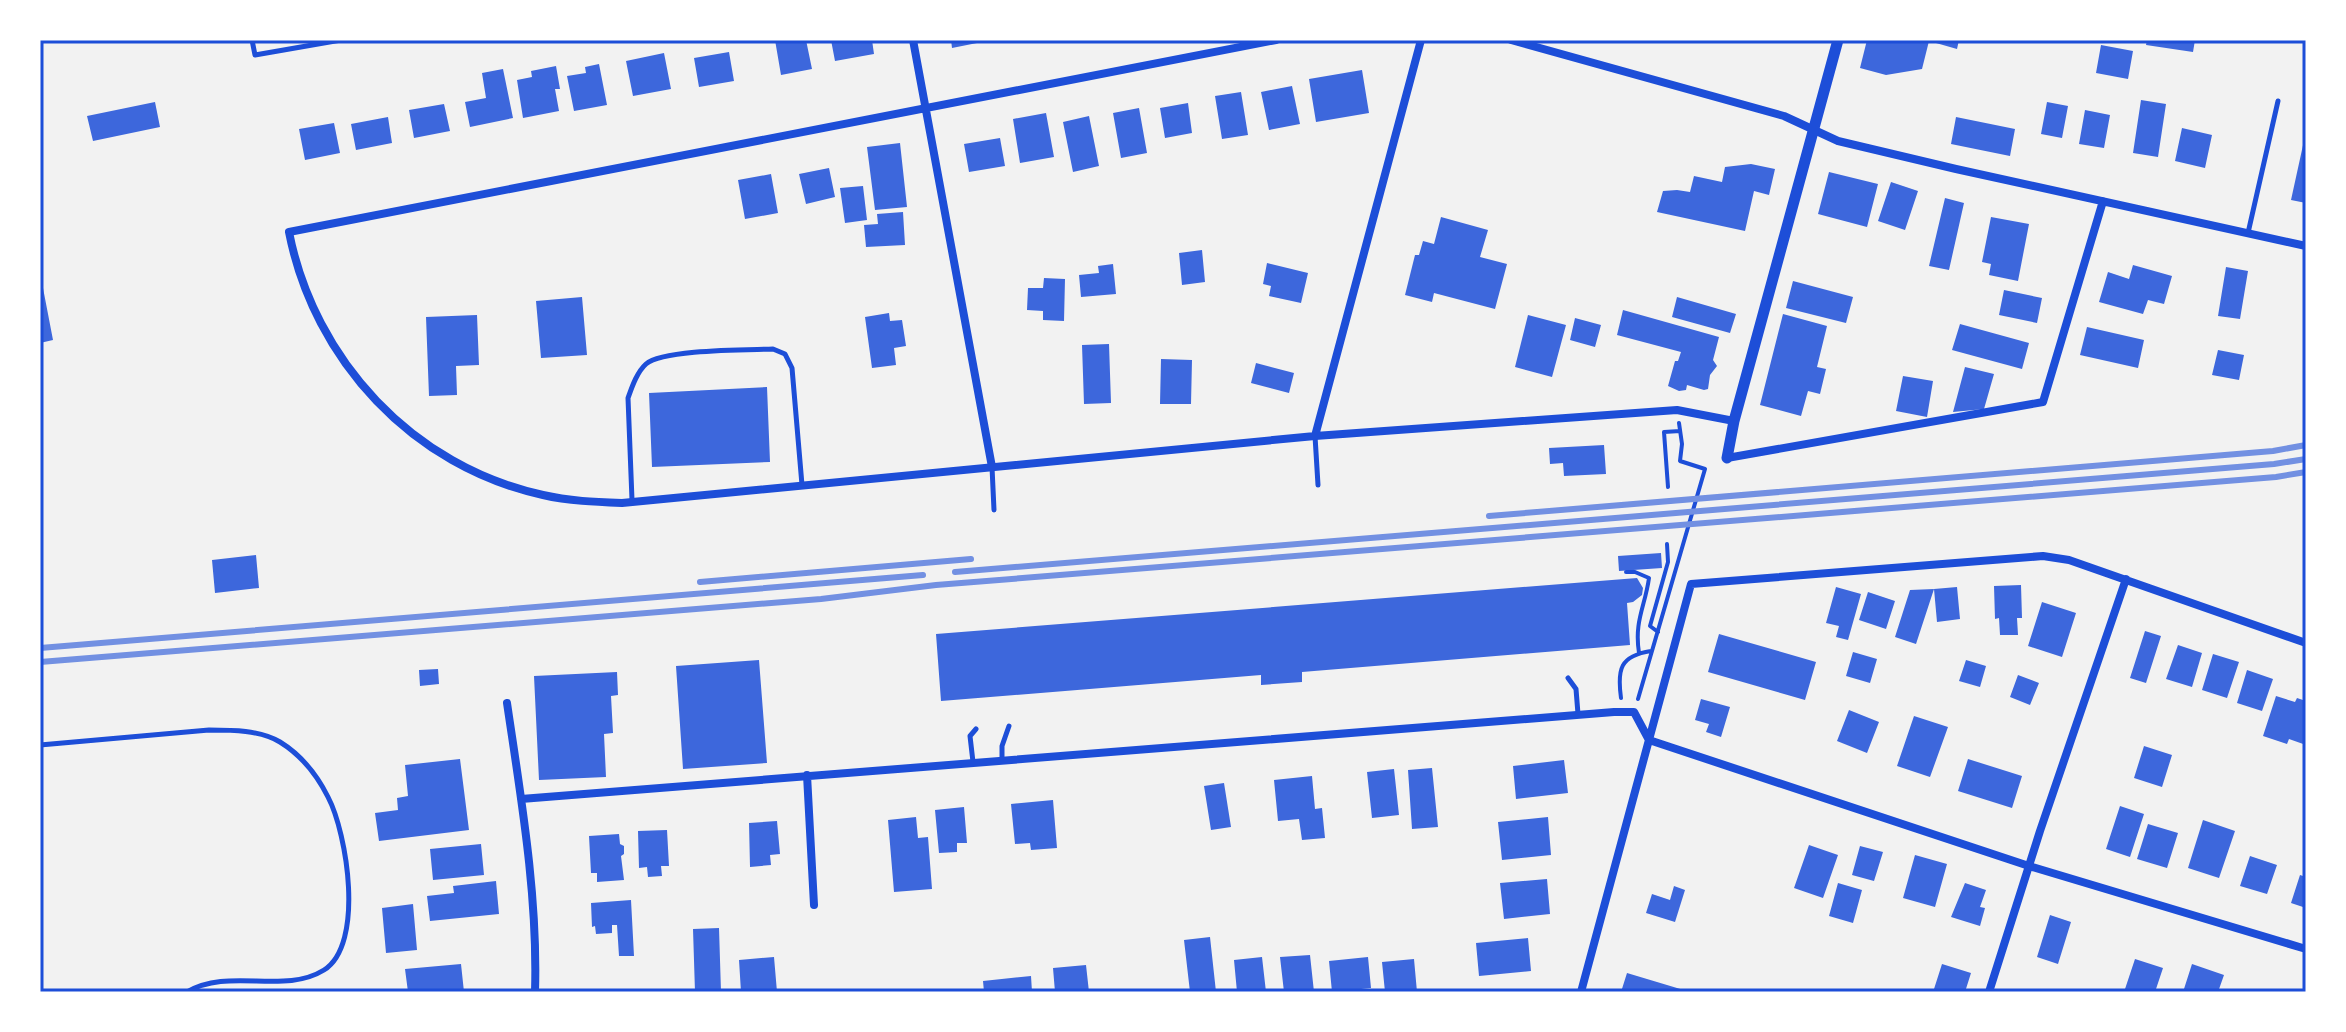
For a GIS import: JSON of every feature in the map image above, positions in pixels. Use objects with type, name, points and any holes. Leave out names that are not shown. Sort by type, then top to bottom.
[{"type":"street","points":[[913,40],[992,467]]},
{"type":"street","points":[[1276,40],[289,232],[305,289],[321,326],[345,365],[376,401],[416,437],[466,469],[542,495],[582,501],[622,503],[1315,436],[1677,410],[1734,421]]},
{"type":"street","points":[[1315,436],[1421,40]]},
{"type":"street","points":[[1511,40],[1784,116],[1838,141],[2306,246]]},
{"type":"street","points":[[1838,40],[1734,421],[1727,458],[2043,402],[2103,201]]},
{"type":"street","points":[[1581,992],[1691,584],[2043,556],[2069,560],[2306,643]]},
{"type":"street","points":[[1989,992],[2126,579]]},
{"type":"street","points":[[507,703],[521,799],[534,929],[535,992]]},
{"type":"street","points":[[521,799],[540,795],[1634,712],[1649,740],[2029,866],[2306,949]]},
{"type":"street","points":[[807,775],[814,905]]},
{"type":"lane","points":[[252,40],[255,55],[341,40]]},
{"type":"lane","points":[[2248,233],[2278,101]]},
{"type":"lane","points":[[632,500],[628,398],[633,383],[647,363],[667,355],[773,349],[785,354],[792,368],[802,485]]},
{"type":"lane","points":[[1315,436],[1318,485]]},
{"type":"lane","points":[[992,467],[994,510]]},
{"type":"lane","points":[[1568,678],[1576,689],[1578,714]]},
{"type":"lane","points":[[1002,760],[1002,746],[1009,726]]},
{"type":"lane","points":[[973,762],[970,736],[976,729]]},
{"type":"lane","points":[[40,745],[235,730],[278,741],[317,776],[336,816],[348,882],[349,909],[345,938],[336,956],[325,970],[305,977],[223,980],[187,992]]},
{"type":"path","points":[[1668,487],[1664,432],[1680,431]]},
{"type":"path","points":[[1634,712],[1705,469],[1680,461],[1682,444]]},
{"type":"path","points":[[1658,632],[1650,626],[1668,562],[1667,544]]},
{"type":"path","points":[[1626,572],[1649,578],[1647,596],[1638,619],[1639,653]]},
{"type":"path","points":[[1623,712],[1619,672],[1623,664],[1639,653],[1652,651]]},
{"type":"building","points":[[775,40],[806,40],[812,69],[781,75]]},
{"type":"building","points":[[831,40],[872,40],[874,54],[835,61]]},
{"type":"building","points":[[951,40],[976,40],[977,43],[952,48]]},
{"type":"building","points":[[1867,40],[1959,40],[1957,49],[1929,41],[1922,69],[1886,75],[1860,68]]},
{"type":"building","points":[[2147,40],[2195,40],[2193,52],[2146,45]]},
{"type":"building","points":[[2101,45],[2133,51],[2128,79],[2096,73]]},
{"type":"building","points":[[729,52],[734,81],[699,87],[694,58]]},
{"type":"building","points":[[664,53],[671,89],[633,96],[626,61]]},
{"type":"building","points":[[599,64],[607,105],[574,111],[567,76],[586,73],[585,67]]},
{"type":"building","points":[[556,66],[560,89],[555,89],[559,111],[523,118],[517,80],[532,77],[531,71]]},
{"type":"building","points":[[503,69],[513,118],[470,127],[465,102],[486,98],[482,73]]},
{"type":"building","points":[[1362,70],[1369,113],[1316,122],[1309,79]]},
{"type":"building","points":[[1292,86],[1300,124],[1269,130],[1261,92]]},
{"type":"building","points":[[1241,92],[1248,135],[1222,139],[1215,96]]},
{"type":"building","points":[[2141,100],[2166,104],[2158,157],[2133,153]]},
{"type":"building","points":[[155,102],[160,127],[93,141],[87,116]]},
{"type":"building","points":[[2047,102],[2068,106],[2062,138],[2041,134]]},
{"type":"building","points":[[1188,103],[1192,133],[1165,138],[1160,108]]},
{"type":"building","points":[[444,104],[450,131],[414,138],[409,110]]},
{"type":"building","points":[[1139,108],[1147,153],[1121,158],[1113,113]]},
{"type":"building","points":[[2085,110],[2110,115],[2104,148],[2079,144]]},
{"type":"building","points":[[1046,113],[1054,157],[1020,163],[1013,119]]},
{"type":"building","points":[[1089,116],[1099,166],[1073,172],[1063,122]]},
{"type":"building","points":[[388,117],[392,143],[356,150],[351,124]]},
{"type":"building","points":[[1956,117],[2015,129],[2010,156],[1951,144]]},
{"type":"building","points":[[334,123],[340,153],[305,160],[299,129]]},
{"type":"building","points":[[2182,128],[2212,135],[2205,168],[2175,161]]},
{"type":"building","points":[[2306,136],[2306,203],[2291,200]]},
{"type":"building","points":[[1000,138],[1005,166],[969,172],[964,144]]},
{"type":"building","points":[[900,143],[907,207],[875,210],[867,147]]},
{"type":"building","points":[[1751,164],[1775,169],[1769,195],[1754,191],[1745,231],[1657,212],[1663,191],[1690,192],[1694,176],[1722,182],[1725,167]]},
{"type":"building","points":[[829,168],[835,197],[806,204],[799,174]]},
{"type":"building","points":[[1829,172],[1878,184],[1867,227],[1818,214]]},
{"type":"building","points":[[771,174],[778,213],[745,219],[738,180]]},
{"type":"building","points":[[1891,182],[1918,191],[1905,230],[1878,221]]},
{"type":"building","points":[[863,186],[867,220],[845,223],[840,188]]},
{"type":"building","points":[[1945,198],[1964,203],[1949,270],[1929,266]]},
{"type":"building","points":[[903,212],[905,245],[866,247],[864,225],[878,224],[877,214]]},
{"type":"building","points":[[1441,217],[1488,230],[1480,257],[1507,264],[1495,309],[1434,293],[1432,302],[1405,295],[1415,255],[1419,255],[1423,241],[1434,244]]},
{"type":"building","points":[[1991,217],[2029,224],[2018,281],[1989,275],[1991,264],[1982,262]]},
{"type":"building","points":[[1202,250],[1205,282],[1182,285],[1179,253]]},
{"type":"building","points":[[1267,263],[1308,273],[1301,303],[1269,296],[1271,286],[1263,284]]},
{"type":"building","points":[[1113,264],[1116,294],[1081,297],[1079,275],[1099,273],[1098,266]]},
{"type":"building","points":[[2133,265],[2172,276],[2164,304],[2148,300],[2143,314],[2099,302],[2108,272],[2129,279]]},
{"type":"building","points":[[2226,267],[2248,271],[2240,319],[2218,316]]},
{"type":"building","points":[[1044,278],[1065,279],[1064,321],[1043,320],[1043,311],[1027,310],[1028,288],[1043,288]]},
{"type":"building","points":[[1793,281],[1853,297],[1846,323],[1786,308]]},
{"type":"building","points":[[40,288],[43,288],[53,340],[40,343]]},
{"type":"building","points":[[2004,290],[2042,298],[2037,323],[1999,315]]},
{"type":"building","points":[[582,297],[587,355],[541,358],[536,301]]},
{"type":"building","points":[[1677,297],[1736,314],[1730,333],[1672,317]]},
{"type":"building","points":[[1623,310],[1719,337],[1713,360],[1717,366],[1710,375],[1708,389],[1687,385],[1686,390],[1679,391],[1668,386],[1681,352],[1617,335]]},
{"type":"building","points":[[889,313],[890,321],[902,320],[906,346],[894,348],[896,365],[872,368],[865,317]]},
{"type":"building","points":[[1783,314],[1827,326],[1817,367],[1826,369],[1820,394],[1808,391],[1801,416],[1760,405]]},
{"type":"building","points":[[477,315],[479,365],[456,366],[457,395],[429,396],[426,317]]},
{"type":"building","points":[[1528,315],[1566,325],[1552,377],[1515,367]]},
{"type":"building","points":[[1575,318],[1601,325],[1595,347],[1570,340]]},
{"type":"building","points":[[1960,324],[2029,343],[2022,369],[1952,350]]},
{"type":"building","points":[[2087,327],[2144,340],[2138,368],[2080,355]]},
{"type":"building","points":[[1109,344],[1111,403],[1084,404],[1082,345]]},
{"type":"building","points":[[2218,350],[2244,355],[2239,380],[2212,375]]},
{"type":"building","points":[[1161,359],[1192,360],[1191,404],[1160,404]]},
{"type":"building","points":[[1256,363],[1294,373],[1289,393],[1251,383]]},
{"type":"building","points":[[1965,367],[1994,374],[1984,409],[1953,412]]},
{"type":"building","points":[[1903,376],[1933,381],[1927,417],[1896,411]]},
{"type":"building","points":[[767,387],[770,462],[652,467],[649,393]]},
{"type":"building","points":[[1604,445],[1606,474],[1564,476],[1563,463],[1550,464],[1549,448]]},
{"type":"building","points":[[1661,553],[1662,568],[1619,571],[1618,556]]},
{"type":"building","points":[[256,555],[259,588],[215,593],[212,560]]},
{"type":"building","points":[[1637,578],[1643,588],[1642,595],[1627,603],[1630,645],[1302,672],[1302,682],[1261,685],[1261,675],[941,701],[936,634]]},
{"type":"building","points":[[2021,585],[2022,618],[2017,618],[2018,635],[2000,635],[1999,618],[1995,619],[1994,586]]},
{"type":"building","points":[[1836,587],[1861,594],[1848,640],[1836,637],[1839,626],[1826,623]]},
{"type":"building","points":[[1957,587],[1960,619],[1937,622],[1934,589]]},
{"type":"building","points":[[1934,589],[1916,644],[1895,637],[1910,590]]},
{"type":"building","points":[[1868,592],[1895,601],[1886,629],[1859,620]]},
{"type":"building","points":[[2042,602],[2076,613],[2062,657],[2028,646]]},
{"type":"building","points":[[2145,631],[2161,636],[2146,683],[2130,678]]},
{"type":"building","points":[[1719,634],[1816,662],[1805,700],[1708,672]]},
{"type":"building","points":[[2178,645],[2202,653],[2192,687],[2166,679]]},
{"type":"building","points":[[1853,652],[1877,659],[1870,683],[1846,676]]},
{"type":"building","points":[[2213,654],[2239,662],[2227,698],[2202,690]]},
{"type":"building","points":[[759,660],[767,763],[683,769],[676,666]]},
{"type":"building","points":[[1966,660],[1986,666],[1980,687],[1959,681]]},
{"type":"building","points":[[438,669],[439,684],[420,686],[419,670]]},
{"type":"building","points":[[2247,670],[2273,679],[2262,711],[2237,703]]},
{"type":"building","points":[[617,672],[618,695],[611,696],[613,733],[604,734],[606,777],[539,780],[534,676]]},
{"type":"building","points":[[2018,675],[2039,683],[2030,705],[2010,697]]},
{"type":"building","points":[[2276,696],[2295,702],[2297,698],[2306,701],[2306,745],[2289,739],[2287,744],[2263,736]]},
{"type":"building","points":[[1701,699],[1730,707],[1721,737],[1706,732],[1709,724],[1695,720]]},
{"type":"building","points":[[1849,710],[1879,722],[1867,753],[1837,741]]},
{"type":"building","points":[[1914,716],[1948,727],[1930,777],[1897,766]]},
{"type":"building","points":[[2144,746],[2172,755],[2162,787],[2134,778]]},
{"type":"building","points":[[460,759],[469,830],[379,841],[375,813],[398,810],[397,798],[408,796],[405,765]]},
{"type":"building","points":[[1968,759],[2022,776],[2012,808],[1958,791]]},
{"type":"building","points":[[1564,760],[1568,793],[1516,799],[1513,766]]},
{"type":"building","points":[[1432,768],[1438,827],[1412,829],[1408,770]]},
{"type":"building","points":[[1394,769],[1399,815],[1372,818],[1367,772]]},
{"type":"building","points":[[1312,776],[1315,809],[1322,808],[1325,838],[1302,840],[1299,819],[1278,821],[1274,780]]},
{"type":"building","points":[[1224,783],[1231,827],[1211,830],[1204,786]]},
{"type":"building","points":[[1053,800],[1057,848],[1031,850],[1030,843],[1015,844],[1011,804]]},
{"type":"building","points":[[2120,806],[2144,814],[2130,857],[2106,849]]},
{"type":"building","points":[[964,807],[967,843],[957,843],[957,852],[939,853],[935,810]]},
{"type":"building","points":[[916,817],[918,838],[928,837],[932,889],[894,892],[888,820]]},
{"type":"building","points":[[1548,817],[1551,855],[1502,860],[1498,822]]},
{"type":"building","points":[[2203,820],[2235,831],[2219,878],[2188,868]]},
{"type":"building","points":[[777,821],[780,854],[770,855],[771,865],[750,867],[749,823]]},
{"type":"building","points":[[2148,824],[2178,833],[2167,868],[2137,859]]},
{"type":"building","points":[[667,830],[669,866],[661,866],[662,876],[648,877],[647,867],[639,868],[638,831]]},
{"type":"building","points":[[619,834],[620,844],[624,846],[621,856],[624,880],[597,882],[597,873],[591,873],[589,836]]},
{"type":"building","points":[[481,844],[484,875],[433,880],[430,849]]},
{"type":"building","points":[[1809,845],[1838,855],[1823,898],[1794,888]]},
{"type":"building","points":[[1860,846],[1883,852],[1874,881],[1852,875]]},
{"type":"building","points":[[1915,855],[1947,864],[1935,907],[1903,898]]},
{"type":"building","points":[[2250,856],[2277,865],[2267,894],[2240,886]]},
{"type":"building","points":[[2300,875],[2306,877],[2306,908],[2291,903]]},
{"type":"building","points":[[1547,879],[1550,914],[1504,919],[1500,883]]},
{"type":"building","points":[[496,881],[499,914],[430,921],[427,896],[454,893],[453,886]]},
{"type":"building","points":[[1838,883],[1862,890],[1853,923],[1829,916]]},
{"type":"building","points":[[1965,883],[1986,890],[1980,907],[1985,908],[1980,926],[1951,917]]},
{"type":"building","points":[[1674,886],[1685,890],[1675,922],[1646,913],[1652,894],[1670,900]]},
{"type":"building","points":[[631,900],[634,956],[619,956],[617,925],[612,925],[612,933],[596,934],[595,926],[592,927],[591,903]]},
{"type":"building","points":[[413,904],[417,950],[386,953],[382,908]]},
{"type":"building","points":[[2050,915],[2071,922],[2058,964],[2037,957]]},
{"type":"building","points":[[719,928],[721,992],[695,992],[693,929]]},
{"type":"building","points":[[1210,937],[1216,992],[1190,992],[1184,940]]},
{"type":"building","points":[[1528,938],[1531,971],[1479,976],[1476,943]]},
{"type":"building","points":[[1310,955],[1314,992],[1284,992],[1280,957]]},
{"type":"building","points":[[774,957],[777,992],[741,992],[739,960]]},
{"type":"building","points":[[1262,957],[1266,992],[1237,992],[1234,960]]},
{"type":"building","points":[[1368,957],[1371,988],[1332,992],[1329,961]]},
{"type":"building","points":[[1414,959],[1417,992],[1385,992],[1382,962]]},
{"type":"building","points":[[2135,959],[2163,968],[2155,992],[2124,992]]},
{"type":"building","points":[[461,964],[464,992],[408,992],[405,969]]},
{"type":"building","points":[[1942,964],[1971,973],[1965,992],[1934,989]]},
{"type":"building","points":[[2192,964],[2224,975],[2218,992],[2183,992]]},
{"type":"building","points":[[1086,965],[1089,992],[1055,992],[1053,968]]},
{"type":"building","points":[[1627,973],[1687,991],[1687,992],[1621,992]]},
{"type":"building","points":[[1031,976],[1032,992],[984,992],[983,981]]},
{"type":"railway","points":[[1489,516],[2273,451],[2306,445]]},
{"type":"railway","points":[[955,572],[2306,459]]},
{"type":"railway","points":[[40,662],[821,599],[936,585],[2276,477],[2306,472]]},
{"type":"railway","points":[[700,582],[971,559]]},
{"type":"railway","points":[[40,648],[923,575]]}]
